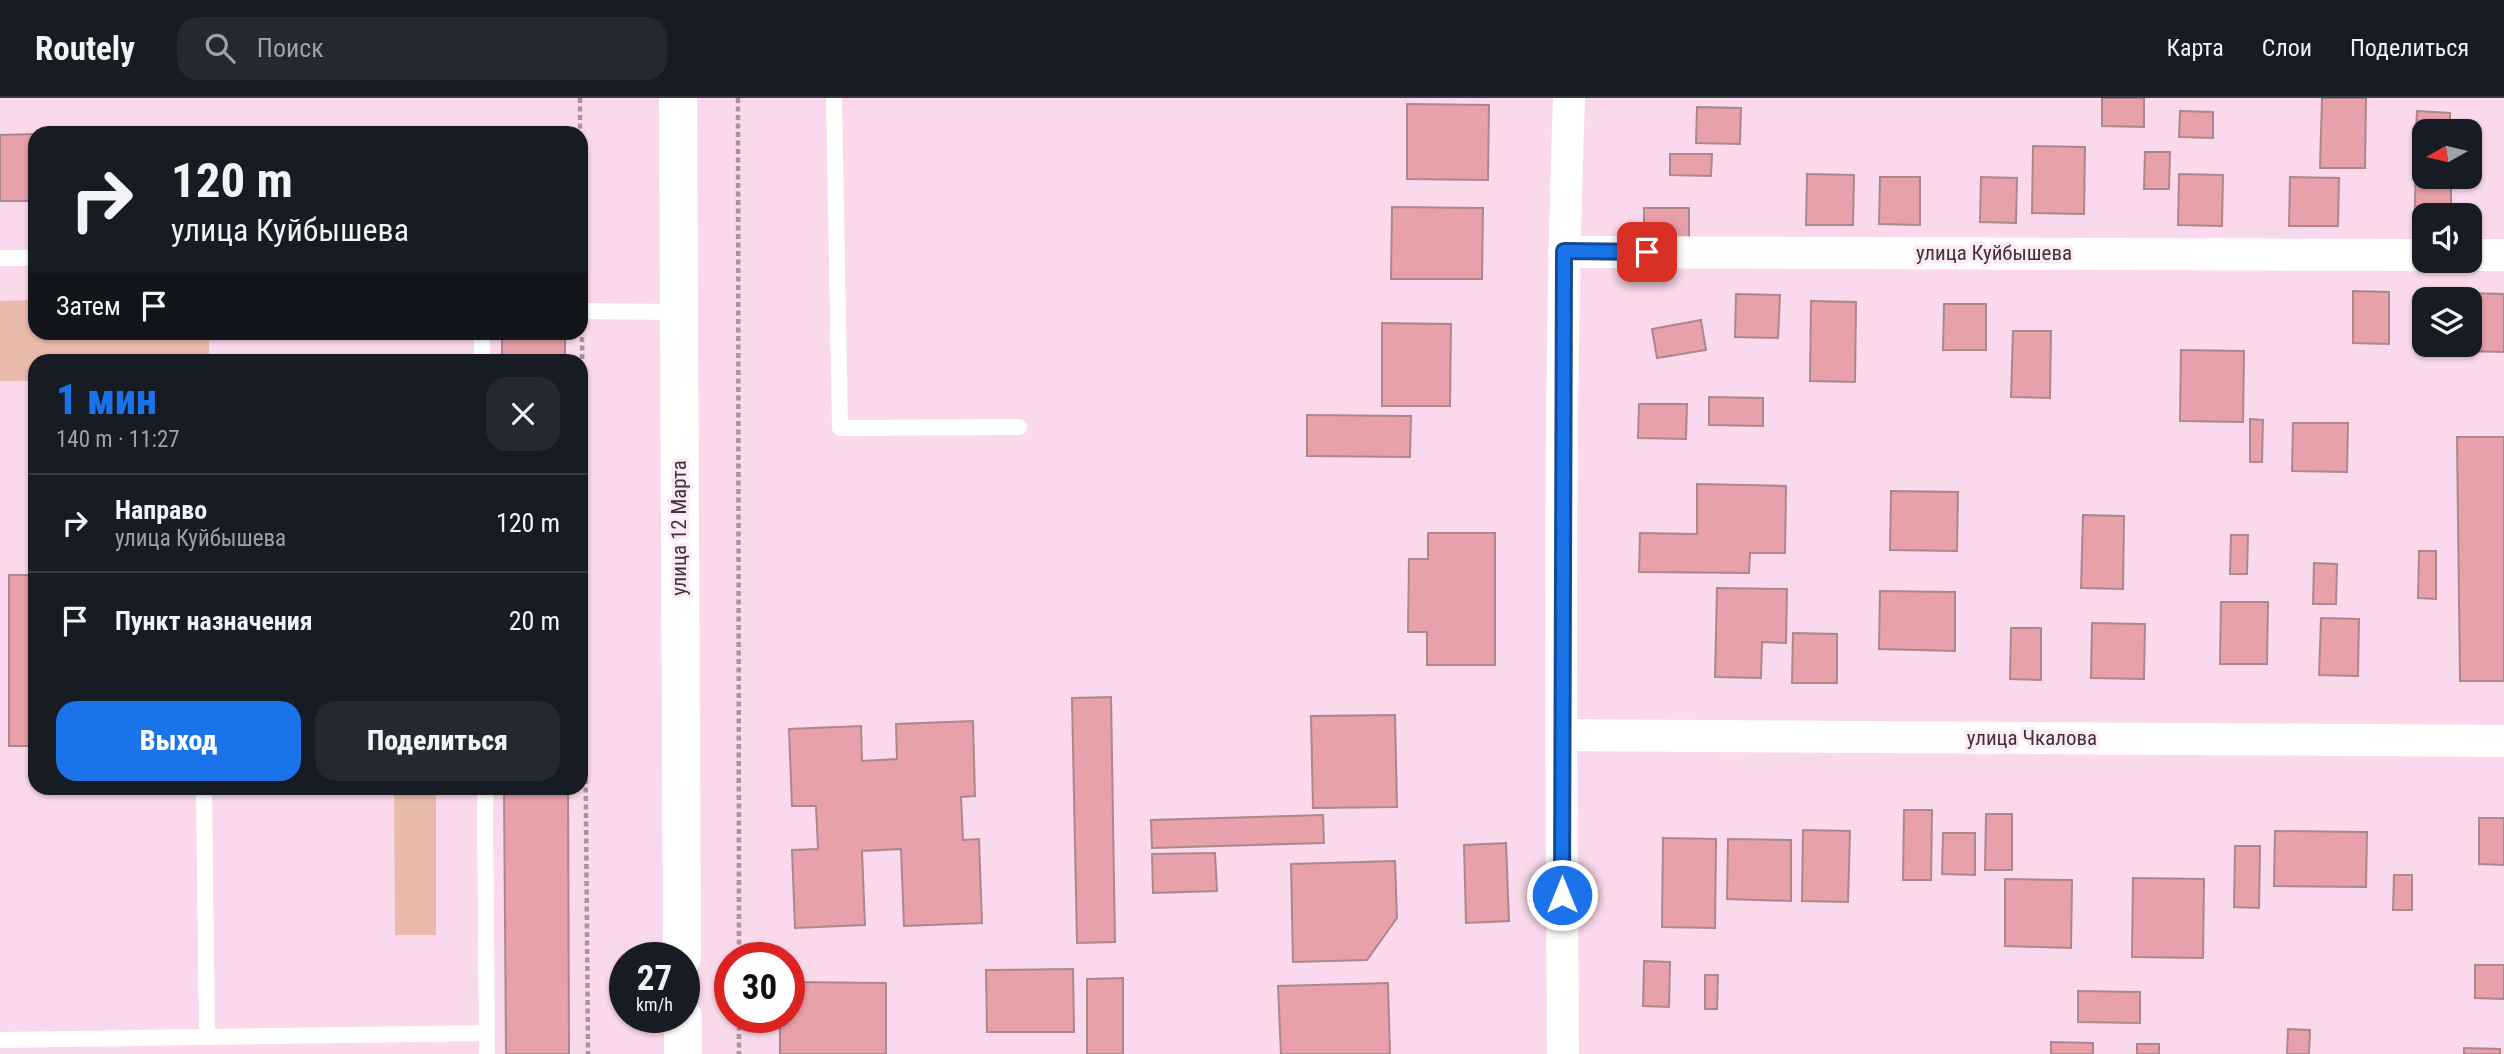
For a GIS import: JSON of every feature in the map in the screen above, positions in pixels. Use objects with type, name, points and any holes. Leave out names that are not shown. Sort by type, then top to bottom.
[{"type":"street","name":"улица 12 Марта","points":[[678,98],[682,942]]},
{"type":"street","points":[[1563,1054],[1560,735],[1564,251],[1569,98]]},
{"type":"street","name":"улица Куйбышева","points":[[1564,251],[2412,255]]},
{"type":"street","points":[[2482,255],[2504,255]]},
{"type":"street","name":"улица Чкалова","points":[[1560,735],[2504,741]]},
{"type":"street","points":[[683,1033],[683,1054]]},
{"type":"lane","points":[[834,98],[840,428],[1019,427]]},
{"type":"lane","points":[[0,258],[28,258]]},
{"type":"lane","points":[[588,311],[678,312]]},
{"type":"lane","points":[[204,795],[207,1037]]},
{"type":"lane","points":[[485,795],[487,1054]]},
{"type":"lane","points":[[0,1040],[487,1032]]},
{"type":"path","points":[[580,98],[580,126]]},
{"type":"path","points":[[738,98],[739,942]]},
{"type":"path","points":[[586,795],[588,1054]]},
{"type":"path","points":[[739,1033],[739,1054]]},
{"type":"shaded area","points":[[28,300],[28,340],[209,340],[209,354],[28,354],[28,381],[0,381],[0,301]]},
{"type":"shaded area","points":[[394,795],[436,795],[436,935],[395,935]]},
{"type":"building","points":[[2102,98],[2144,98],[2144,127],[2102,126]]},
{"type":"building","points":[[2322,98],[2366,98],[2365,168],[2320,168]]},
{"type":"building","points":[[1407,104],[1489,105],[1488,180],[1407,179]]},
{"type":"building","points":[[1697,107],[1741,108],[1740,144],[1696,143]]},
{"type":"building","points":[[2180,111],[2213,112],[2213,138],[2179,137]]},
{"type":"building","points":[[2417,111],[2450,113],[2450,119],[2417,119]]},
{"type":"building","points":[[28,134],[28,201],[0,201],[0,135]]},
{"type":"building","points":[[2033,146],[2085,147],[2084,214],[2032,213]]},
{"type":"building","points":[[2145,152],[2170,152],[2169,189],[2144,189]]},
{"type":"building","points":[[1670,154],[1712,154],[1711,176],[1670,175]]},
{"type":"building","points":[[1807,174],[1854,175],[1853,225],[1806,225]]},
{"type":"building","points":[[2179,174],[2223,175],[2222,226],[2178,225]]},
{"type":"building","points":[[1880,177],[1920,177],[1920,225],[1879,224]]},
{"type":"building","points":[[1981,177],[2017,178],[2016,223],[1980,222]]},
{"type":"building","points":[[2290,177],[2339,178],[2338,226],[2289,226]]},
{"type":"building","points":[[2415,189],[2451,189],[2451,203],[2415,203]]},
{"type":"building","points":[[1392,207],[1483,208],[1482,279],[1391,279]]},
{"type":"building","points":[[1644,208],[1689,208],[1689,241],[1644,241]]},
{"type":"building","points":[[2353,291],[2389,292],[2389,344],[2353,343]]},
{"type":"building","points":[[2482,293],[2504,294],[2504,352],[2482,351]]},
{"type":"building","points":[[1736,294],[1780,295],[1778,338],[1735,337]]},
{"type":"building","points":[[1811,301],[1856,302],[1855,382],[1810,381]]},
{"type":"building","points":[[1944,304],[1986,304],[1986,350],[1943,350]]},
{"type":"building","points":[[1701,320],[1706,350],[1657,358],[1652,329]]},
{"type":"building","points":[[1382,323],[1451,324],[1450,406],[1382,406]]},
{"type":"building","points":[[2013,331],[2051,331],[2050,398],[2011,397]]},
{"type":"building","points":[[502,340],[565,340],[565,354],[502,354]]},
{"type":"building","points":[[2181,350],[2244,351],[2243,422],[2180,421]]},
{"type":"building","points":[[1709,397],[1763,398],[1763,426],[1709,425]]},
{"type":"building","points":[[1639,404],[1687,404],[1686,439],[1638,438]]},
{"type":"building","points":[[1307,415],[1411,416],[1410,457],[1307,456]]},
{"type":"building","points":[[2250,419],[2263,420],[2262,462],[2250,462]]},
{"type":"building","points":[[2293,423],[2348,423],[2347,472],[2292,471]]},
{"type":"building","points":[[2457,437],[2504,437],[2504,681],[2460,681]]},
{"type":"building","points":[[1697,484],[1786,486],[1785,553],[1750,553],[1749,573],[1639,572],[1640,533],[1697,534]]},
{"type":"building","points":[[1891,491],[1958,492],[1957,551],[1890,550]]},
{"type":"building","points":[[2083,515],[2124,516],[2123,589],[2081,588]]},
{"type":"building","points":[[1428,533],[1495,533],[1495,665],[1427,665],[1427,632],[1408,632],[1409,559],[1428,559]]},
{"type":"building","points":[[2231,535],[2248,535],[2247,574],[2230,574]]},
{"type":"building","points":[[2419,551],[2436,551],[2436,599],[2418,598]]},
{"type":"building","points":[[2314,563],[2337,564],[2336,604],[2313,604]]},
{"type":"building","points":[[9,575],[28,575],[28,746],[9,746]]},
{"type":"building","points":[[1717,588],[1787,589],[1786,643],[1762,642],[1761,678],[1715,677]]},
{"type":"building","points":[[1880,591],[1955,592],[1955,651],[1879,649]]},
{"type":"building","points":[[2221,602],[2268,602],[2267,664],[2220,664]]},
{"type":"building","points":[[2321,618],[2359,619],[2358,676],[2319,675]]},
{"type":"building","points":[[2092,623],[2145,624],[2144,679],[2091,678]]},
{"type":"building","points":[[2011,628],[2041,628],[2041,680],[2010,679]]},
{"type":"building","points":[[1793,633],[1837,634],[1837,683],[1792,683]]},
{"type":"building","points":[[1111,697],[1115,942],[1077,943],[1072,698]]},
{"type":"building","points":[[1395,715],[1397,807],[1313,808],[1311,716]]},
{"type":"building","points":[[973,721],[975,796],[961,797],[963,840],[979,839],[982,923],[904,926],[901,849],[862,851],[865,925],[795,928],[792,850],[818,849],[816,806],[792,806],[789,729],[861,726],[862,761],[897,759],[896,724]]},
{"type":"building","points":[[504,795],[568,795],[569,1054],[506,1054]]},
{"type":"building","points":[[1904,810],[1932,810],[1931,880],[1903,880]]},
{"type":"building","points":[[1986,814],[2012,814],[2012,870],[1985,870]]},
{"type":"building","points":[[1323,815],[1324,843],[1152,848],[1151,820]]},
{"type":"building","points":[[2479,818],[2504,818],[2504,865],[2479,864]]},
{"type":"building","points":[[1803,830],[1850,831],[1848,902],[1802,901]]},
{"type":"building","points":[[2275,831],[2367,832],[2366,887],[2274,886]]},
{"type":"building","points":[[1943,833],[1975,833],[1975,875],[1942,874]]},
{"type":"building","points":[[1663,838],[1716,839],[1715,928],[1662,927]]},
{"type":"building","points":[[1728,839],[1791,840],[1791,901],[1727,899]]},
{"type":"building","points":[[1506,843],[1509,921],[1466,923],[1464,845]]},
{"type":"building","points":[[2235,846],[2260,846],[2259,908],[2234,907]]},
{"type":"building","points":[[1215,853],[1217,891],[1153,893],[1152,854]]},
{"type":"building","points":[[1395,861],[1397,918],[1367,960],[1293,962],[1291,864]]},
{"type":"building","points":[[2394,875],[2412,875],[2412,910],[2393,910]]},
{"type":"building","points":[[2133,878],[2204,879],[2203,958],[2132,957]]},
{"type":"building","points":[[2005,879],[2072,880],[2071,948],[2005,946]]},
{"type":"building","points":[[1644,961],[1670,962],[1669,1007],[1643,1006]]},
{"type":"building","points":[[2475,965],[2504,965],[2504,999],[2475,998]]},
{"type":"building","points":[[1073,969],[1074,1032],[987,1032],[986,970]]},
{"type":"building","points":[[1705,975],[1718,975],[1717,1009],[1705,1009]]},
{"type":"building","points":[[1123,978],[1123,1054],[1087,1054],[1087,979]]},
{"type":"building","points":[[805,982],[886,983],[886,1054],[780,1054],[780,1033],[805,1033]]},
{"type":"building","points":[[1388,983],[1390,1054],[1281,1054],[1278,986]]},
{"type":"building","points":[[2078,991],[2140,992],[2140,1023],[2078,1022]]},
{"type":"building","points":[[2288,1029],[2310,1030],[2309,1054],[2287,1054]]},
{"type":"building","points":[[2051,1042],[2093,1043],[2093,1054],[2051,1054]]},
{"type":"building","points":[[2137,1044],[2159,1044],[2159,1054],[2137,1054]]},
{"type":"building","points":[[2464,1048],[2500,1049],[2500,1054],[2464,1054]]},
{"type":"route","points":[[1562,895],[1560,735],[1564,251],[1647,252]]}]
